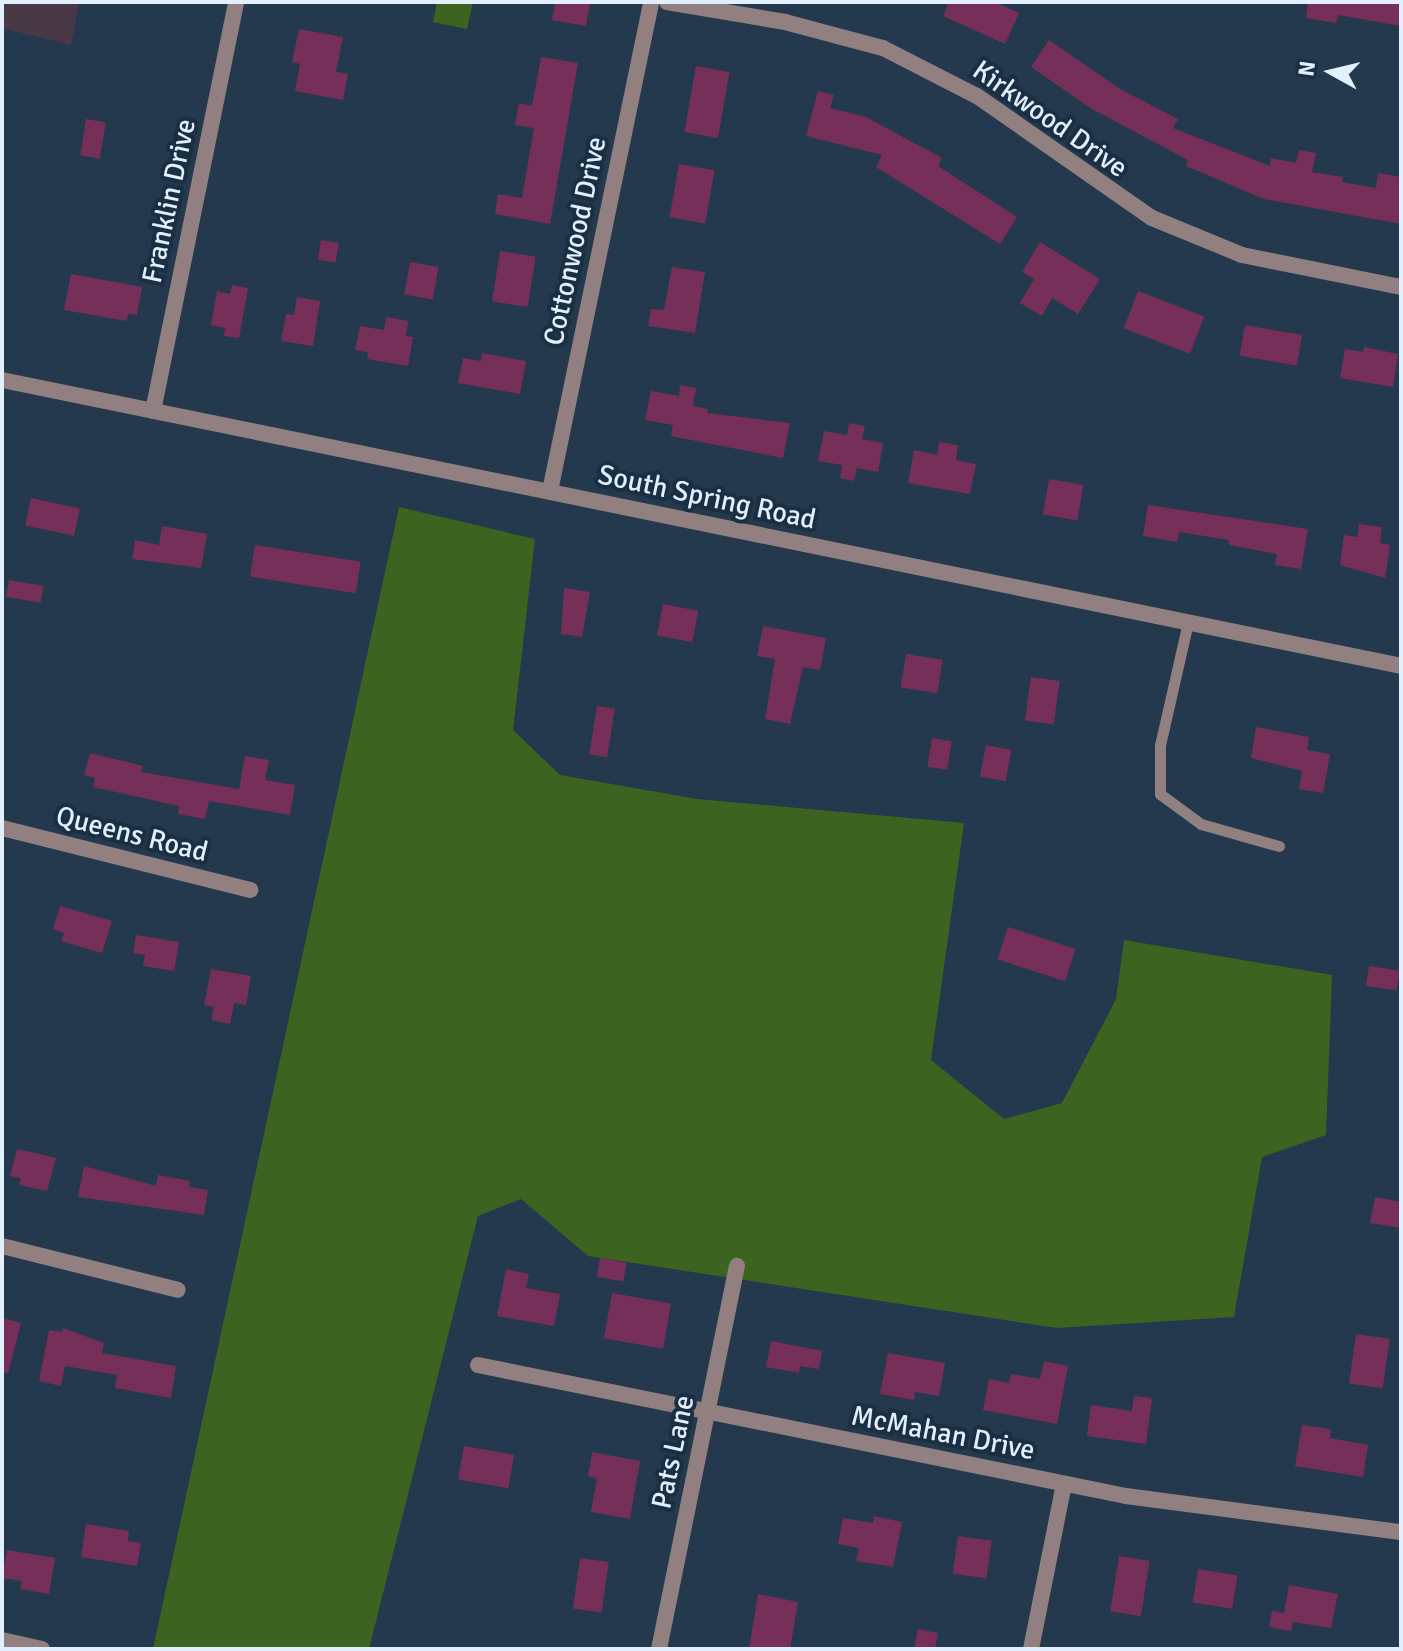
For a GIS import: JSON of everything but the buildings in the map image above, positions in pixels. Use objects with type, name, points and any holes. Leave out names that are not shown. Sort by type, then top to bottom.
[{"type":"street","name":"Franklin Drive","points":[[153,411],[236,2]]},
{"type":"street","name":"Cottonwood Drive","points":[[550,491],[651,2]]},
{"type":"street","name":"Kirkwood Drive","points":[[667,2],[785,22],[883,48],[977,96],[1152,218],[1242,255],[1401,287]]},
{"type":"street","name":"South Spring Road","points":[[2,380],[1401,666]]},
{"type":"street","name":"Queens Road","points":[[2,828],[250,890]]},
{"type":"street","points":[[2,1246],[178,1290]]},
{"type":"street","name":"Pats Lane","points":[[659,1649],[737,1266]]},
{"type":"street","name":"McMahan Drive","points":[[478,1365],[1064,1484],[1401,1532]]},
{"type":"street","points":[[1031,1649],[1064,1484]]},
{"type":"street","points":[[2,1640],[42,1649]]},
{"type":"lane","points":[[1188,622],[1160,745],[1160,794],[1201,824],[1279,846]]},
{"type":"shaded area","points":[[2,2],[79,2],[71,45],[2,28]]},
{"type":"green space","points":[[437,2],[473,2],[467,29],[433,22]]},
{"type":"green space","points":[[399,507],[535,539],[513,730],[560,775],[697,799],[964,823],[931,1060],[1004,1119],[1062,1103],[1116,999],[1124,940],[1332,975],[1326,1135],[1262,1157],[1234,1317],[1057,1328],[588,1256],[521,1199],[478,1216],[369,1649],[153,1649]]}]
